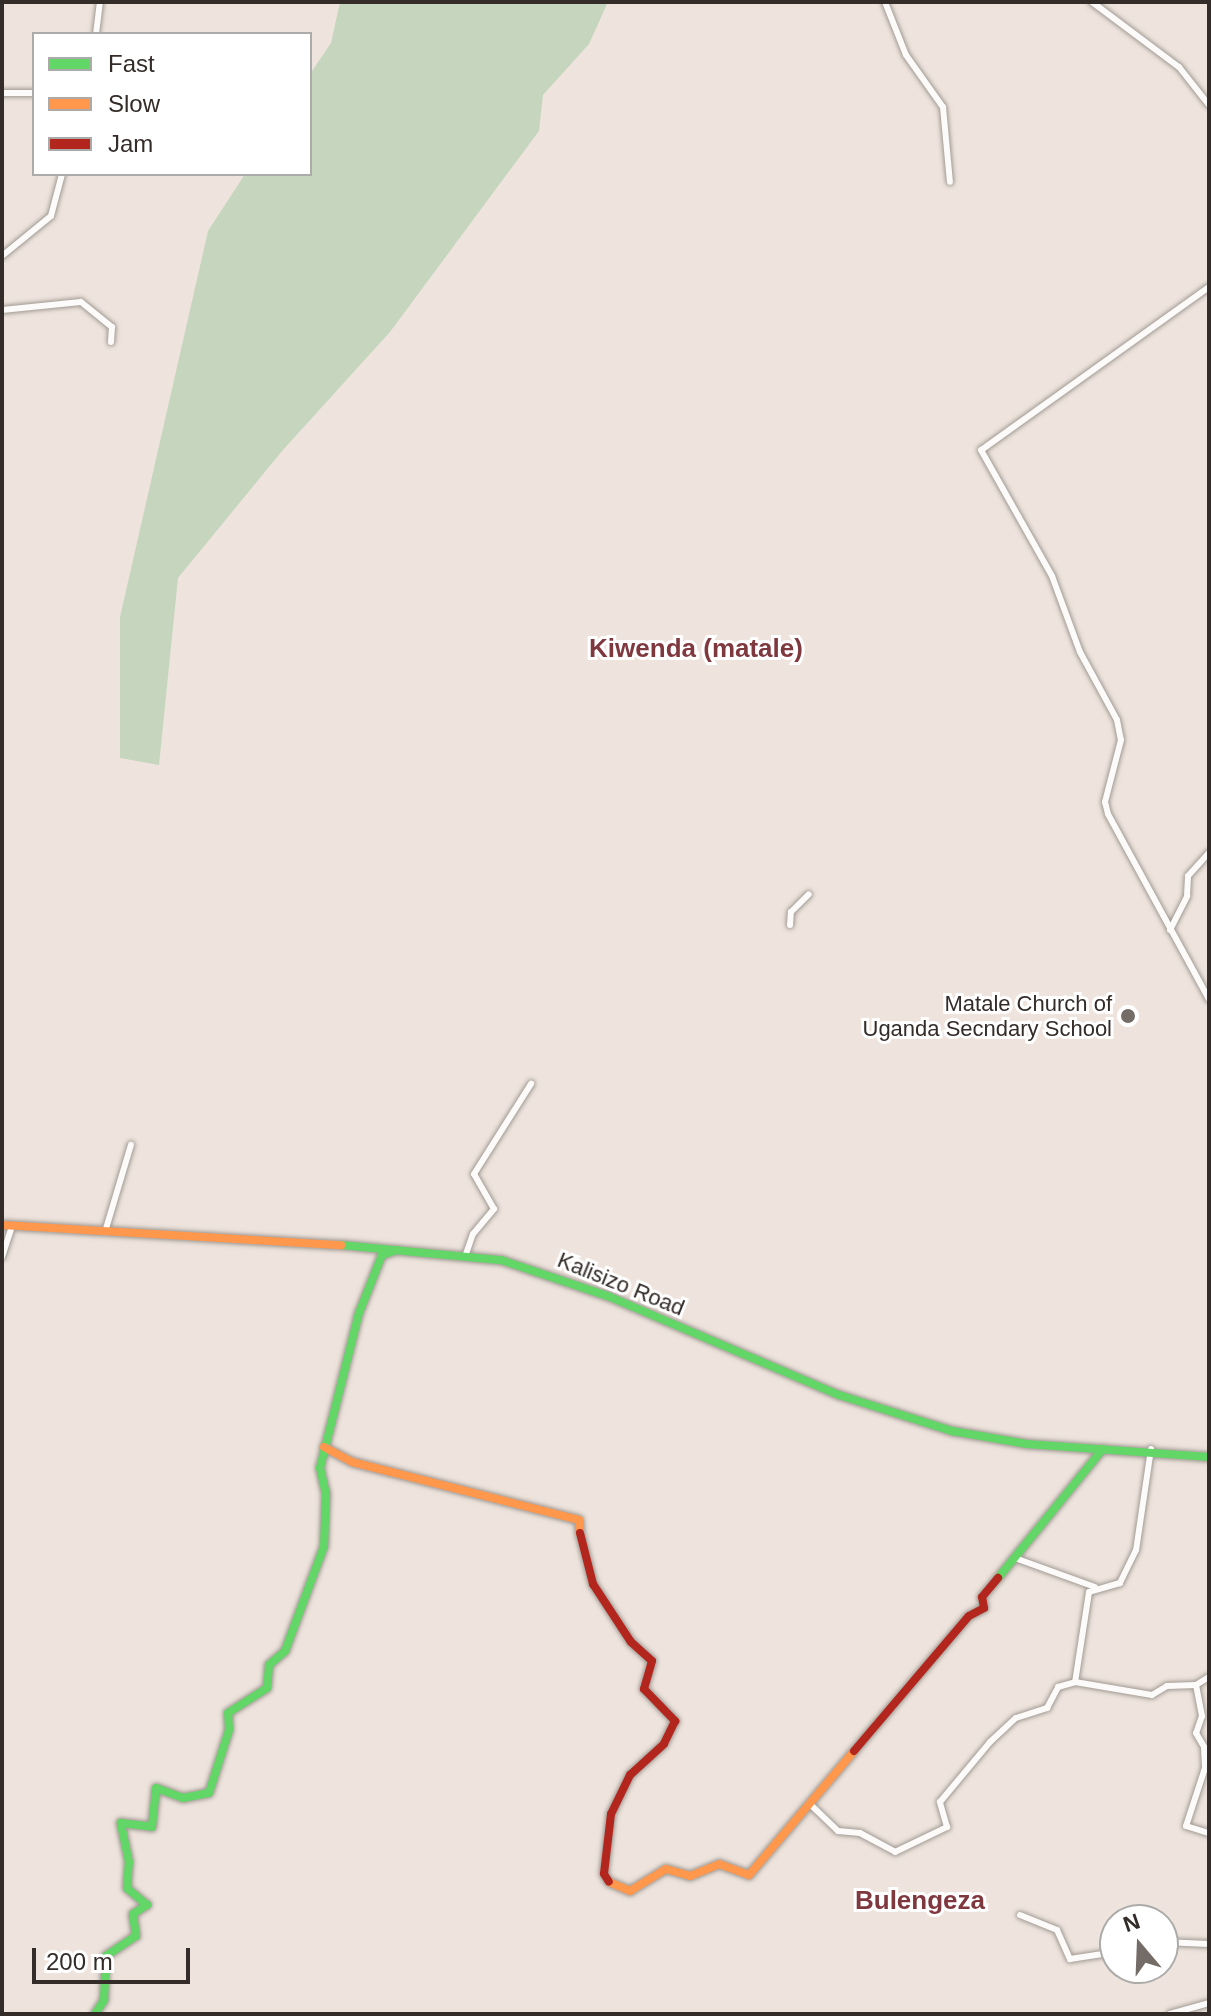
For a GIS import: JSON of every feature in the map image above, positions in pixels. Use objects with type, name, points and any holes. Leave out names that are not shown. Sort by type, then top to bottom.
[{"type":"street","points":[[96,32],[100,2]]},
{"type":"street","points":[[885,2],[906,55],[943,107],[950,182]]},
{"type":"street","points":[[1092,2],[1179,67],[1209,105]]},
{"type":"street","points":[[2,93],[32,93]]},
{"type":"street","points":[[2,256],[51,216],[61,176]]},
{"type":"street","points":[[1209,287],[981,450],[1052,576],[1080,652],[1117,720],[1121,740],[1105,808],[1209,999]]},
{"type":"street","points":[[2,310],[81,302],[112,327],[111,342]]},
{"type":"street","points":[[1170,930],[1187,896],[1188,876],[1209,853]]},
{"type":"street","points":[[790,925],[791,912],[809,894]]},
{"type":"street","points":[[466,1254],[473,1234],[494,1209],[474,1174],[531,1084]]},
{"type":"street","points":[[105,1232],[131,1145]]},
{"type":"street","name":"Kalisizo Road","points":[[2,1225],[466,1254],[557,1276],[814,1385],[899,1415],[1002,1441],[1103,1449],[1151,1449],[1209,1457]]},
{"type":"street","points":[[2,1257],[12,1226]]},
{"type":"street","points":[[95,2014],[104,2000],[106,1956],[136,1936],[133,1914],[147,1905],[127,1888],[129,1862],[121,1823],[152,1827],[156,1788],[183,1798],[209,1793],[229,1730],[228,1713],[267,1688],[269,1665],[285,1651],[324,1546],[324,1447],[354,1349],[359,1313],[382,1255],[400,1249]]},
{"type":"street","points":[[324,1447],[352,1462],[579,1520],[581,1548],[593,1584],[631,1642],[652,1661],[644,1689],[675,1721],[669,1738],[630,1775],[614,1805],[604,1874],[609,1882],[635,1890],[659,1871],[673,1869],[690,1876],[719,1864],[748,1876],[811,1805],[889,1706],[908,1690],[969,1616],[984,1608],[982,1597],[1103,1449]]},
{"type":"street","points":[[1015,1558],[1095,1587],[1120,1583],[1136,1550],[1151,1449]]},
{"type":"street","points":[[1075,1682],[1085,1604],[1095,1587]]},
{"type":"street","points":[[811,1805],[838,1831],[860,1833],[895,1852],[947,1827],[940,1802],[990,1742],[1016,1718],[1047,1708],[1058,1687],[1075,1682],[1152,1695],[1175,1684],[1196,1685],[1209,1677]]},
{"type":"street","points":[[1196,1685],[1202,1716],[1196,1733],[1204,1747],[1205,1768],[1186,1826],[1209,1833]]},
{"type":"street","points":[[1020,1915],[1057,1930],[1070,1959],[1099,1954]]},
{"type":"street","points":[[1179,1943],[1209,1944]]},
{"type":"street","points":[[1170,2014],[1200,2011],[1209,2003]]},
{"type":"green space","points":[[340,2],[608,2],[589,44],[543,95],[539,131],[390,332],[282,451],[178,578],[159,765],[120,758],[120,617],[208,231],[244,176],[312,176],[312,71],[331,43]]},
{"type":"traffic: fast","points":[[341,1245],[501,1260],[610,1297],[839,1395],[952,1431],[1027,1444],[1209,1457]]},
{"type":"traffic: fast","points":[[95,2014],[104,2000],[106,1956],[136,1936],[133,1914],[147,1905],[127,1888],[129,1862],[121,1823],[152,1827],[156,1788],[183,1798],[209,1793],[229,1730],[228,1713],[267,1688],[269,1665],[285,1651],[324,1546],[326,1494],[320,1468],[359,1313],[382,1255],[397,1250]]},
{"type":"traffic: fast","points":[[998,1578],[1103,1449]]},
{"type":"traffic: slow","points":[[2,1225],[341,1245]]},
{"type":"traffic: slow","points":[[324,1447],[352,1462],[579,1520],[580,1533]]},
{"type":"traffic: slow","points":[[609,1882],[630,1891],[666,1869],[690,1876],[719,1864],[749,1875],[854,1751]]},
{"type":"traffic: jam","points":[[580,1533],[593,1584],[631,1642],[652,1661],[644,1689],[675,1721],[664,1744],[630,1775],[611,1814],[604,1874],[609,1882]]},
{"type":"traffic: jam","points":[[854,1751],[969,1616],[984,1608],[982,1597],[998,1578]]},
{"type":"place","name":"Matale Church of Uganda Secndary School","points":[[1128,1016]]},
{"type":"district","name":"Kiwenda (matale)","points":[[696,649]]},
{"type":"district","name":"Bulengeza","points":[[920,1901]]}]
